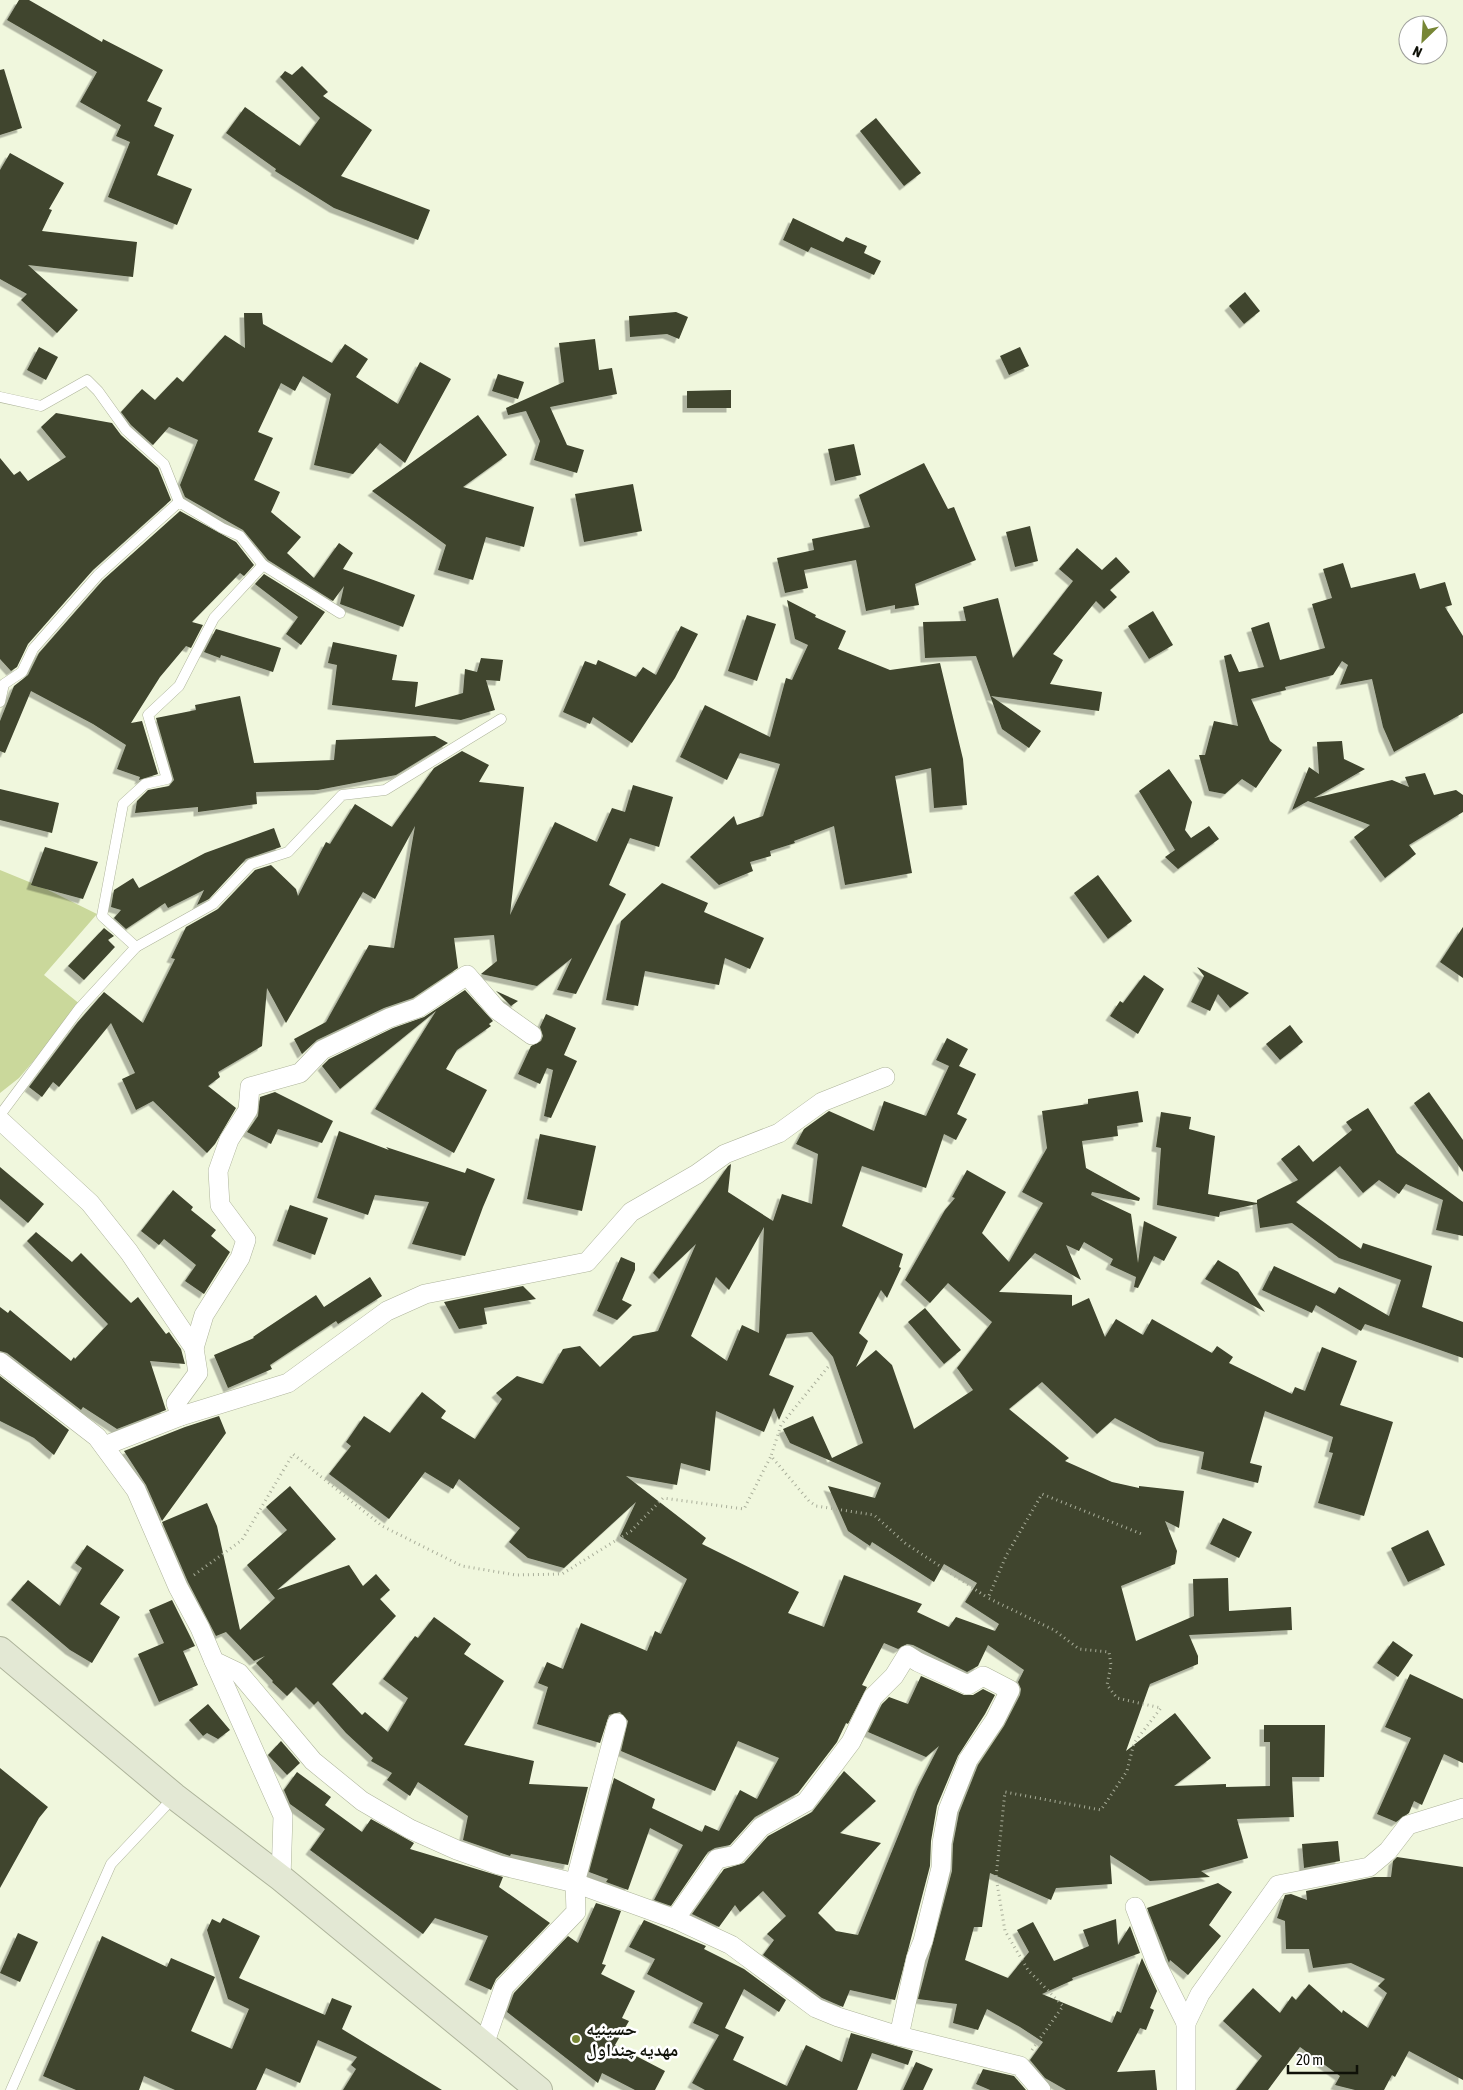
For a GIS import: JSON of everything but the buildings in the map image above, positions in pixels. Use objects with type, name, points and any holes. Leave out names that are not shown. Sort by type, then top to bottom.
[{"type":"main road","points":[[0,1650],[174,1796],[281,1878],[539,2090]]},
{"type":"street","points":[[194,1348],[204,1316],[240,1258],[246,1240],[220,1204],[218,1171],[229,1140],[248,1110],[250,1087],[300,1073],[322,1050],[389,1018],[418,1008],[468,975],[497,1010],[532,1035]]},
{"type":"street","points":[[104,1446],[181,1416],[288,1383],[387,1311],[425,1294],[587,1262],[631,1212],[697,1174],[725,1154],[779,1133],[822,1102],[886,1077]]},
{"type":"street","points":[[0,1120],[90,1203],[129,1252],[194,1348],[198,1373],[176,1403],[181,1416]]},
{"type":"street","points":[[0,1362],[97,1437],[136,1490],[178,1587],[200,1628],[283,1816],[281,1878]]},
{"type":"street","points":[[675,1919],[717,1859],[736,1855],[761,1827],[806,1802],[851,1742],[873,1697],[894,1676],[907,1655],[968,1685],[983,1676],[1010,1690],[995,1720],[968,1760],[948,1810],[942,1843],[941,1868],[924,1941],[916,1958],[899,2036]]},
{"type":"street","points":[[214,1661],[239,1673],[313,1761],[362,1802],[410,1829],[457,1850],[499,1865],[575,1883],[675,1919],[731,1945],[816,2008],[899,2036],[1020,2066],[1041,2090]]},
{"type":"street","points":[[484,2045],[504,1987],[576,1912],[575,1883],[617,1723]]},
{"type":"street","points":[[1186,2090],[1186,2023],[1200,1994],[1278,1885],[1369,1867],[1388,1851],[1408,1825],[1463,1808]]},
{"type":"street","points":[[1135,1907],[1156,1965],[1186,2023]]},
{"type":"lane","points":[[0,397],[41,406],[87,380],[98,391],[126,430],[164,464],[179,502],[222,528],[240,536],[263,565],[340,614]]},
{"type":"lane","points":[[0,702],[4,684],[22,672],[33,649],[98,575],[179,502]]},
{"type":"lane","points":[[136,947],[102,916],[123,804],[145,784],[167,779],[148,715],[179,686],[214,618],[263,565]]},
{"type":"lane","points":[[0,1116],[78,1008],[136,947],[213,904],[251,864],[288,852],[342,795],[385,790],[501,719]]},
{"type":"lane","points":[[11,2090],[111,1864],[174,1796]]},
{"type":"path","points":[[178,1587],[242,1540],[293,1454],[382,1526],[462,1566],[516,1575],[562,1574],[631,1532],[663,1498],[744,1509],[771,1456],[781,1425],[828,1367]]},
{"type":"path","points":[[771,1456],[809,1501],[816,1506],[874,1515],[905,1543],[988,1598],[1054,1630],[1079,1649],[1109,1652],[1111,1665],[1108,1684],[1118,1698],[1161,1708],[1134,1743],[1127,1771],[1101,1810],[1005,1792],[996,1876],[1005,1931],[1028,1970],[1063,2006],[1020,2066]]},
{"type":"path","points":[[988,1598],[1006,1556],[1042,1494],[1144,1535]]},
{"type":"green space","points":[[0,870],[44,888],[97,914],[44,975],[81,1005],[19,1078],[0,1093]]},
{"type":"place","name":"حسینیه مهدیه چنداول","points":[[576,2039]]}]
